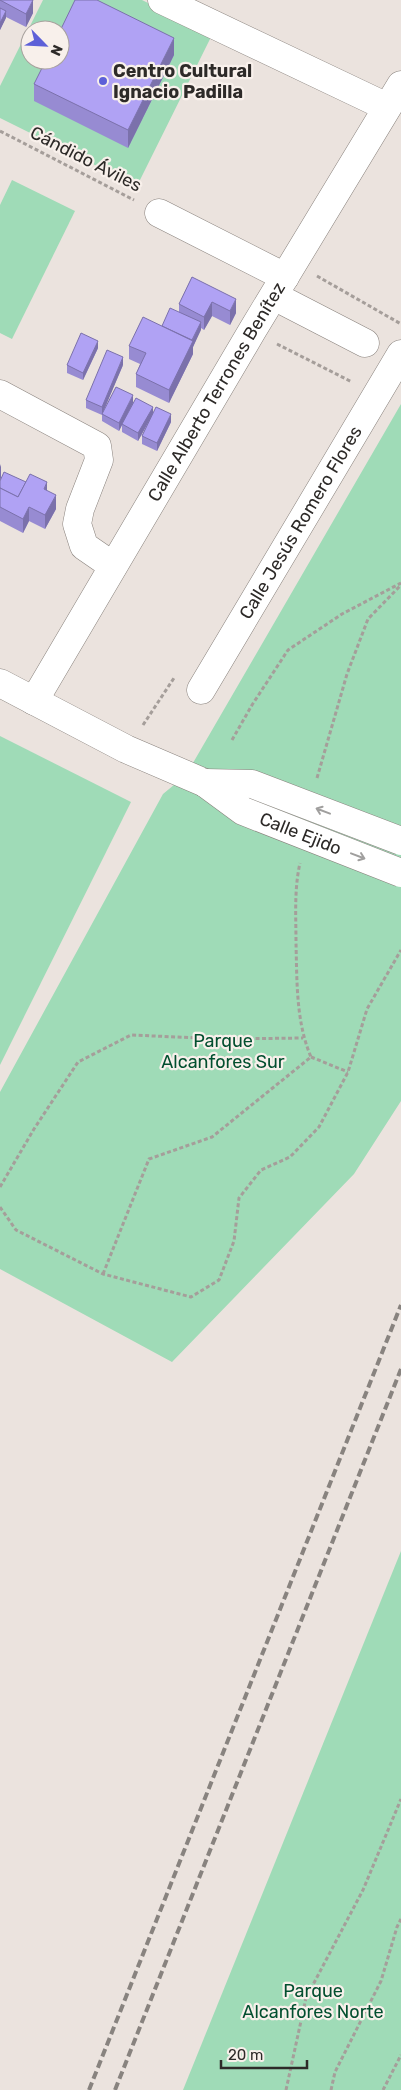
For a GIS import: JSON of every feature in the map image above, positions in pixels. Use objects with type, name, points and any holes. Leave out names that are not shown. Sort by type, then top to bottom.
[{"type":"street","points":[[162,0],[394,96]]},
{"type":"street","name":"Calle Alberto Terrones Benítez","points":[[34,701],[252,331],[394,96]]},
{"type":"street","points":[[160,213],[284,279],[366,344]]},
{"type":"street","name":"Calle Jesús Romero Flores","points":[[201,690],[401,354]]},
{"type":"street","points":[[0,394],[97,446],[99,460],[80,509],[77,524],[84,546],[113,566]]},
{"type":"street","name":"Calle Ejido","points":[[0,683],[126,750],[205,783],[243,812],[401,873]]},
{"type":"street","name":"Calle Ejido","points":[[205,783],[252,784],[401,841]]},
{"type":"path","name":"Cándido Áviles","points":[[0,130],[160,213]]},
{"type":"path","points":[[284,279],[401,324]]},
{"type":"path","points":[[252,331],[377,395]]},
{"type":"path","points":[[232,740],[252,705],[288,650],[342,614],[401,584]]},
{"type":"path","points":[[315,785],[347,674],[368,619],[401,584]]},
{"type":"path","points":[[126,750],[176,675],[201,690]]},
{"type":"path","points":[[300,858],[295,896],[297,985],[303,1038],[311,1057],[348,1072]]},
{"type":"path","points":[[0,1206],[16,1230],[104,1274],[191,1297],[219,1280],[234,1241],[239,1198],[261,1170],[290,1156],[319,1127],[348,1072],[367,1009],[401,950]]},
{"type":"path","points":[[0,1187],[34,1129],[78,1062],[131,1035],[222,1039],[303,1038]]},
{"type":"path","points":[[104,1274],[149,1159],[212,1137],[311,1057]]},
{"type":"path","points":[[286,2090],[306,1998],[362,1890],[401,1799]]},
{"type":"path","points":[[331,2090],[335,2072],[381,1981],[397,1926],[401,1919]]},
{"type":"path","points":[[383,2090],[401,2055]]},
{"type":"green space","points":[[43,0],[142,0],[212,35],[137,186],[0,118],[0,86],[20,46],[20,70],[70,70],[70,20],[33,20]]},
{"type":"green space","points":[[12,180],[75,211],[12,339],[0,333],[0,205]]},
{"type":"green space","name":"Parque Alcanfores Sur","points":[[401,404],[401,1101],[354,1174],[172,1362],[0,1269],[0,1092],[163,794],[186,775]]},
{"type":"green space","points":[[0,736],[131,802],[0,1065]]},
{"type":"green space","name":"Parque Alcanfores Norte","points":[[401,1551],[401,2090],[183,2090]]},
{"type":"building","points":[[0,0],[33,0],[26,14]]},
{"type":"building","name":"Centro Cultural Ignacio Padilla","points":[[75,0],[97,0],[174,38],[128,130],[34,84],[41,70],[70,70],[70,20],[65,20]]},
{"type":"building","points":[[0,8],[6,11],[0,23]]},
{"type":"building","points":[[192,277],[236,299],[230,311],[212,302],[204,317],[179,304]]},
{"type":"building","points":[[170,308],[201,322],[192,340],[162,326]]},
{"type":"building","points":[[143,317],[193,341],[169,390],[136,374],[146,353],[129,346]]},
{"type":"building","points":[[81,333],[98,341],[83,373],[67,365]]},
{"type":"building","points":[[107,350],[123,357],[102,407],[86,400]]},
{"type":"building","points":[[116,387],[133,395],[119,423],[102,414]]},
{"type":"building","points":[[136,398],[153,407],[138,433],[122,424]]},
{"type":"building","points":[[156,407],[171,414],[157,443],[142,436]]},
{"type":"building","points":[[4,472],[26,482],[18,497],[0,488],[0,481]]},
{"type":"building","points":[[30,474],[47,482],[44,489],[56,495],[45,515],[29,507],[23,519],[0,507],[0,488],[18,497]]},
{"type":"railway","points":[[89,2090],[401,1305]]},
{"type":"railway","points":[[115,2090],[401,1369]]},
{"type":"place","name":"Centro Cultural Ignacio Padilla","points":[[103,81]]}]
